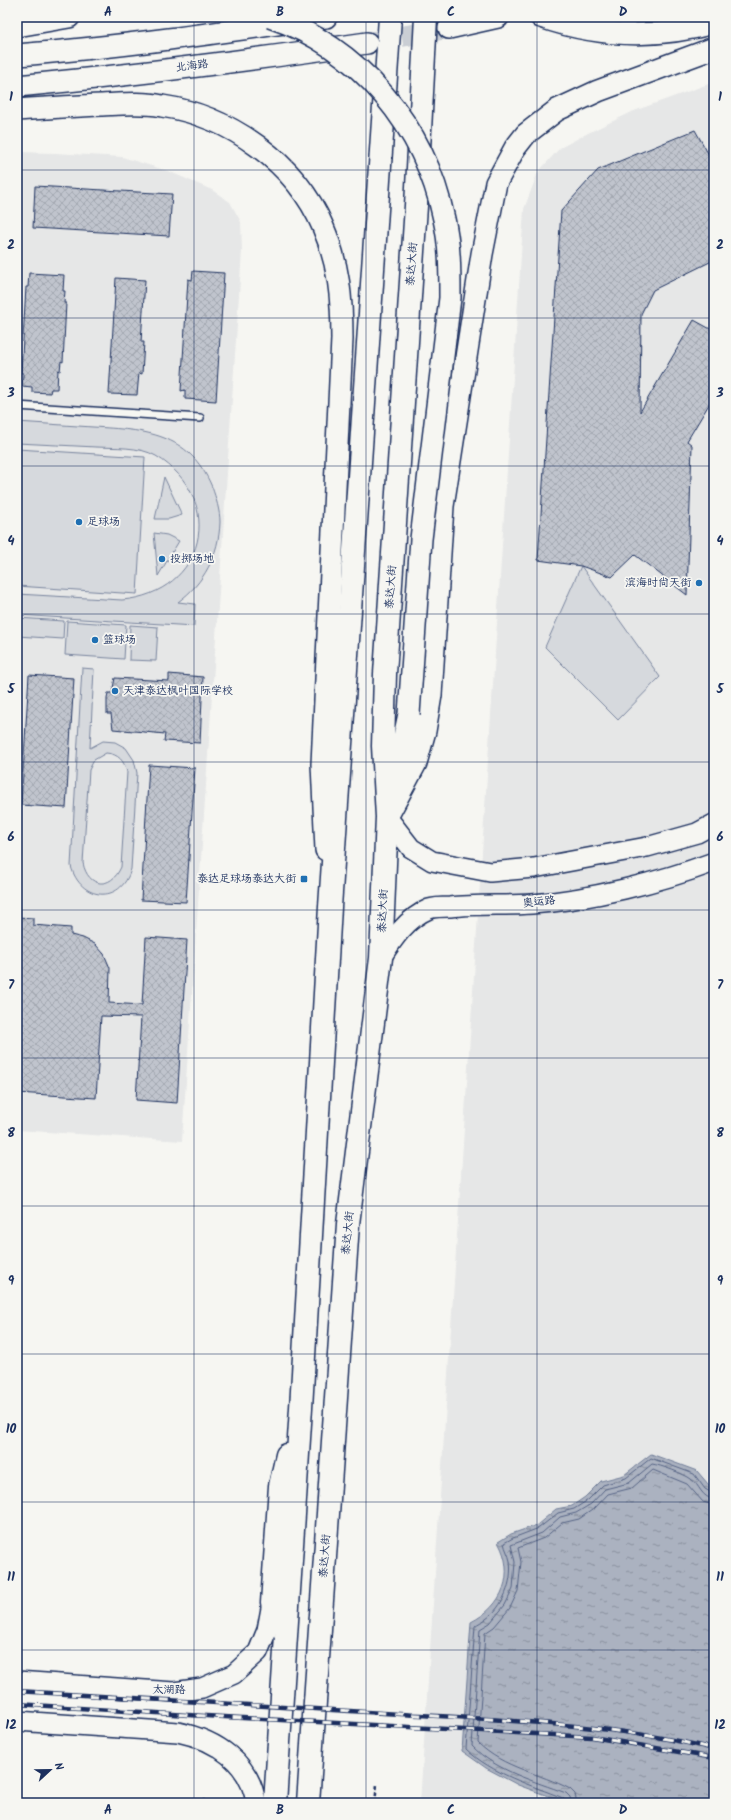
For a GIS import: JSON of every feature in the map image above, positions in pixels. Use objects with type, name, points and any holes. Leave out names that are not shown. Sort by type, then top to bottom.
[{"type":"highway","points":[[275,1803],[301,1408],[330,907],[390,17]]},
{"type":"highway","name":"泰达大街","points":[[308,1803],[348,1224],[381,958],[387,817],[383,746],[385,674],[416,206],[426,17]]},
{"type":"highway","points":[[272,1603],[280,1486],[287,1454],[301,1408]]},
{"type":"main road","points":[[17,26],[69,17]]},
{"type":"main road","points":[[270,17],[319,39],[345,57],[380,89],[402,118],[418,145],[434,180],[444,219],[450,258],[450,298],[422,539],[409,714],[387,817]]},
{"type":"main road","points":[[17,55],[84,50],[326,17]]},
{"type":"main road","points":[[448,28],[498,17]]},
{"type":"main road","points":[[541,17],[576,28],[617,34],[679,31],[714,23]]},
{"type":"main road","name":"北海路","points":[[17,86],[257,58],[367,42]]},
{"type":"main road","points":[[387,817],[416,763],[425,731],[431,694],[443,506],[482,254],[496,183],[511,154],[522,139],[557,110],[598,91],[714,48]]},
{"type":"main road","points":[[17,110],[129,104],[161,105],[204,116],[251,141],[270,156],[285,170],[300,189],[323,226],[339,280],[342,300],[342,339],[322,764],[330,907]]},
{"type":"street","points":[[387,817],[411,848],[432,861],[490,872],[534,868],[647,847],[697,832],[714,824]]},
{"type":"street","name":"奥运路","points":[[381,958],[395,936],[411,920],[429,909],[474,904],[532,904],[576,898],[626,888],[714,862]]},
{"type":"street","name":"太湖路","points":[[17,1681],[174,1692],[202,1688],[234,1674],[258,1652],[267,1630],[272,1603]]},
{"type":"street","points":[[17,1721],[178,1732],[192,1735],[221,1748],[231,1757],[250,1780],[255,1794],[256,1803]]},
{"type":"lane","points":[[17,406],[200,418]]},
{"type":"path","points":[[376,1803],[377,1784]]},
{"type":"path","points":[[203,1803],[204,1798]]},
{"type":"shaded area","points":[[714,82],[714,1803],[420,1803],[524,209],[538,172],[560,148],[634,111]]},
{"type":"shaded area","name":"天津泰达枫叶国际学校","points":[[17,152],[122,157],[168,171],[212,190],[230,202],[241,222],[242,251],[182,1141],[17,1130]]},
{"type":"shaded area","points":[[17,422],[112,428],[147,433],[178,445],[191,455],[202,469],[212,487],[218,504],[220,522],[217,546],[208,567],[195,586],[178,602],[195,604],[194,626],[17,615],[17,594],[122,600],[150,594],[172,581],[188,563],[197,542],[199,519],[193,496],[179,475],[156,456],[127,448],[17,443]]},
{"type":"shaded area","name":"足球场","points":[[17,449],[145,457],[137,594],[17,586]]},
{"type":"shaded area","points":[[164,477],[182,515],[169,519],[155,519]]},
{"type":"shaded area","name":"投掷场地","points":[[154,533],[167,535],[179,541],[158,576]]},
{"type":"shaded area","points":[[581,566],[660,677],[618,720],[545,647]]},
{"type":"shaded area","points":[[17,618],[64,621],[63,639],[17,636]]},
{"type":"shaded area","name":"篮球场","points":[[67,621],[126,625],[124,659],[65,655]]},
{"type":"shaded area","name":"篮球场","points":[[130,625],[158,627],[156,661],[129,660]]},
{"type":"shaded area","points":[[82,668],[94,669],[90,748],[103,741],[115,742],[126,748],[134,760],[137,773],[131,869],[126,881],[119,889],[110,893],[101,894],[91,892],[83,886],[76,878],[71,866]],"holes":[[[106,753],[120,759],[127,772],[121,867],[112,880],[100,883],[90,877],[83,863],[89,770],[94,760]]]},
{"type":"water","points":[[651,1454],[697,1471],[714,1491],[714,1803],[567,1803],[518,1785],[486,1768],[462,1751],[471,1622],[491,1607],[503,1588],[506,1577],[506,1566],[498,1542],[511,1534],[537,1525],[556,1509],[572,1506],[585,1497],[601,1481],[624,1475]]},
{"type":"building","points":[[695,130],[714,164],[714,260],[653,290],[641,314],[640,412],[694,320],[714,331],[714,396],[687,441],[692,445],[687,595],[635,555],[612,577],[581,566],[538,560],[561,211],[598,170]]},
{"type":"building","points":[[35,186],[172,194],[169,236],[33,228]]},
{"type":"building","points":[[193,271],[224,273],[216,401],[185,399],[185,390],[181,391],[188,279],[192,280]]},
{"type":"building","points":[[29,273],[64,275],[63,291],[65,291],[64,303],[66,303],[63,362],[61,361],[60,371],[58,370],[57,389],[51,389],[50,393],[32,392],[32,387],[22,386],[23,373],[21,373],[26,287],[28,287]]},
{"type":"building","points":[[116,278],[145,280],[141,342],[144,342],[142,374],[139,373],[137,395],[109,394]]},
{"type":"building","points":[[169,674],[203,677],[200,743],[164,741],[165,734],[113,729],[111,714],[107,714],[107,699],[108,693],[112,693],[115,678],[169,681]]},
{"type":"building","points":[[29,675],[74,678],[66,808],[21,805]]},
{"type":"building","points":[[149,765],[195,768],[186,902],[141,900]]},
{"type":"building","points":[[18,917],[33,918],[33,925],[71,928],[71,935],[83,938],[95,944],[104,954],[110,968],[109,1003],[142,1005],[146,937],[187,940],[177,1103],[136,1100],[141,1017],[101,1016],[96,1098],[17,1093]]},
{"type":"tunnel","points":[[371,42],[449,28]]},
{"type":"railway","points":[[17,1691],[558,1724],[637,1734],[714,1749]]},
{"type":"railway","points":[[17,1704],[592,1737],[714,1758]]},
{"type":"place","name":"足球场","points":[[79,522]]},
{"type":"place","name":"投掷场地","points":[[162,559]]},
{"type":"place","name":"滨海时尚天街","points":[[699,583]]},
{"type":"place","name":"篮球场","points":[[95,640]]},
{"type":"place","name":"天津泰达枫叶国际学校","points":[[115,691]]},
{"type":"place","name":"泰达足球场泰达大街","points":[[304,879]]}]
